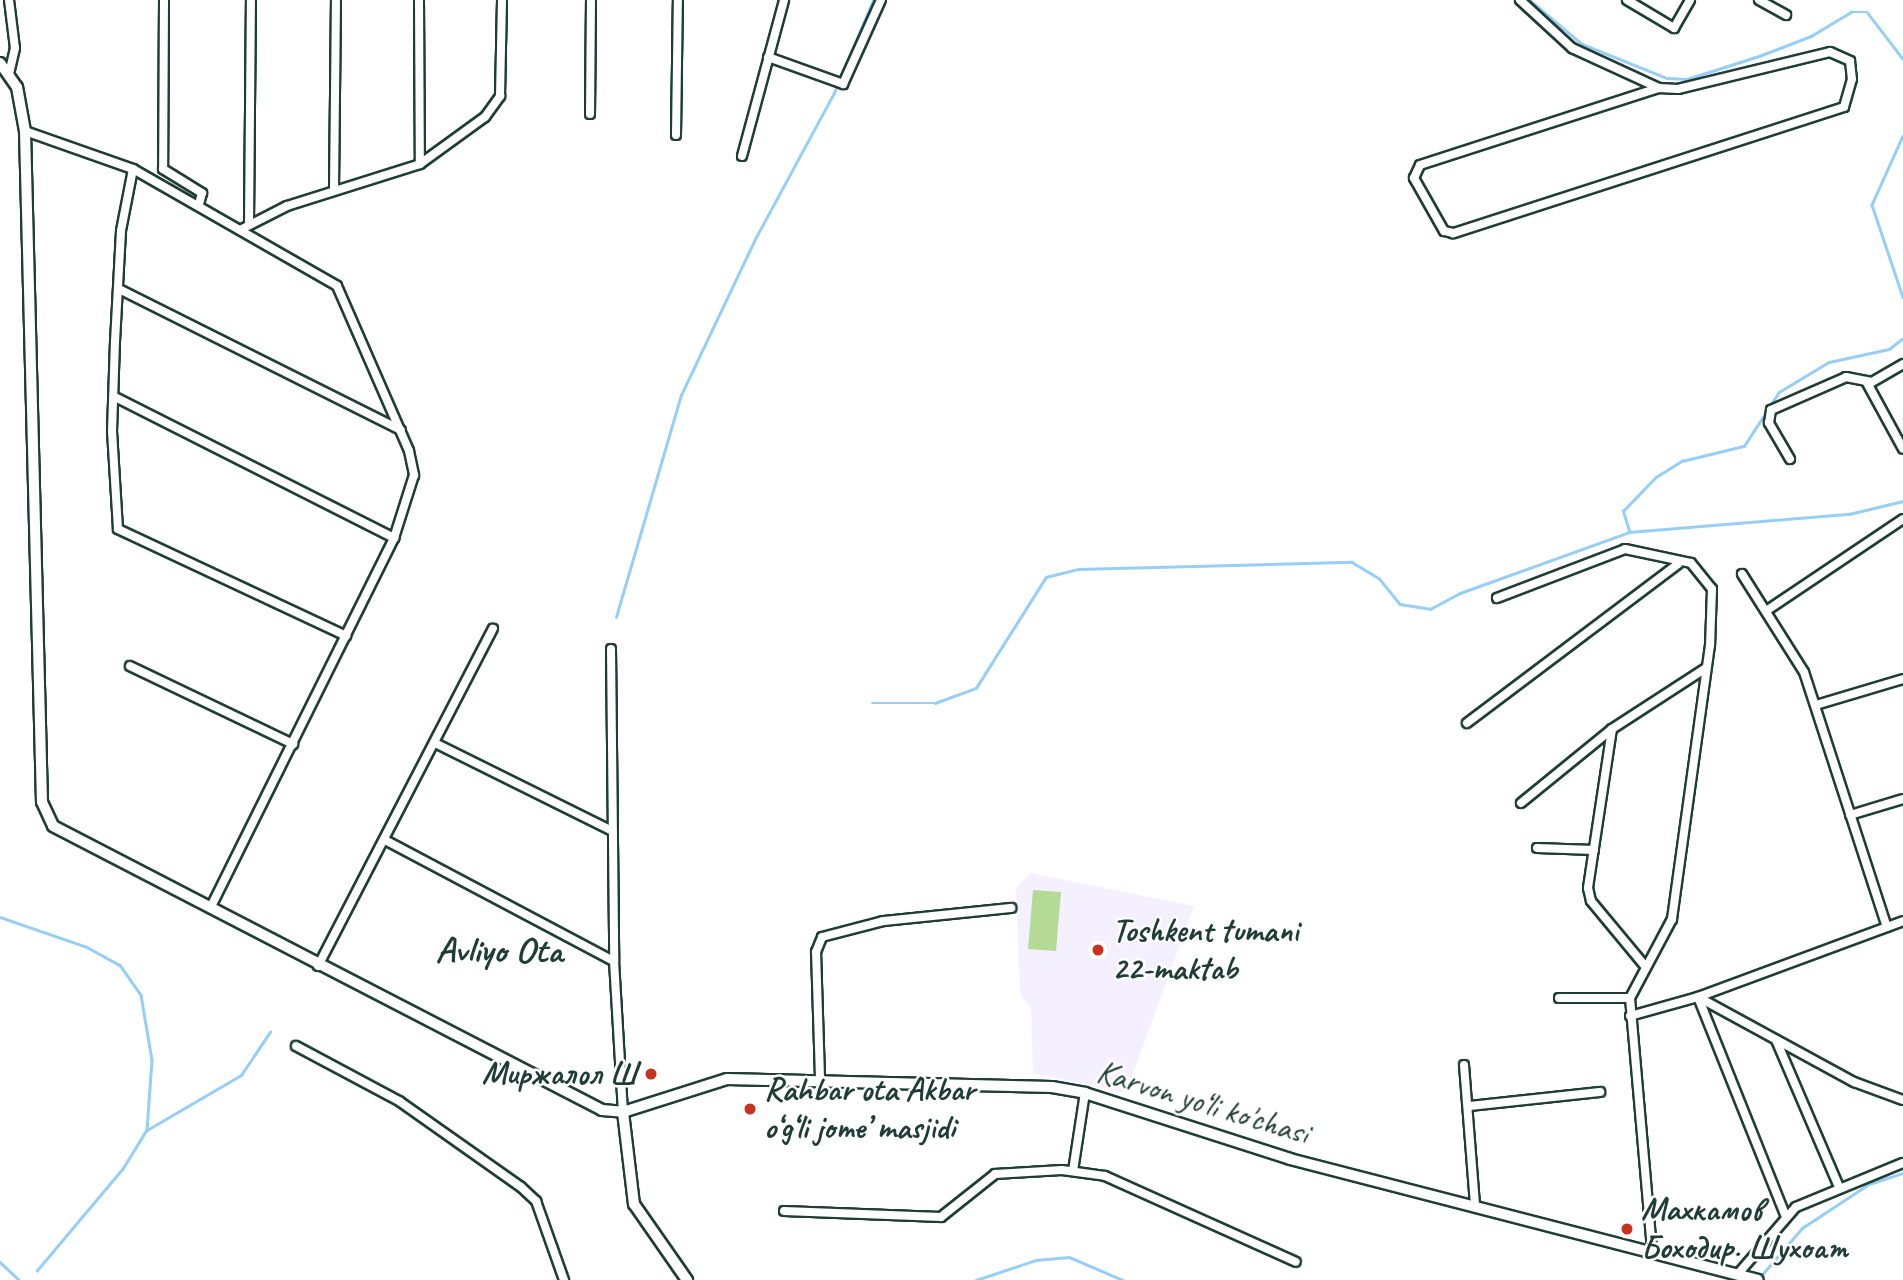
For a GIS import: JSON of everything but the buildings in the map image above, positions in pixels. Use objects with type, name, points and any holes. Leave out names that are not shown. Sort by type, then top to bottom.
[{"type":"street","points":[[9,0],[15,48],[9,74]]},
{"type":"street","points":[[249,223],[251,0]]},
{"type":"street","points":[[334,189],[336,0]]},
{"type":"street","points":[[419,0],[420,164]]},
{"type":"street","points":[[240,230],[249,223],[334,189],[420,164],[475,126],[498,102],[502,0]]},
{"type":"street","points":[[590,114],[591,0]]},
{"type":"street","points":[[676,135],[678,0]]},
{"type":"street","points":[[742,156],[784,0]]},
{"type":"street","points":[[768,57],[843,84],[881,0]]},
{"type":"street","points":[[1520,0],[1572,48],[1659,88],[1678,89],[1830,52],[1850,61],[1852,79],[1844,107],[1820,119],[1453,233],[1444,231],[1414,178],[1419,165],[1659,88]]},
{"type":"street","points":[[1627,0],[1674,28],[1689,0]]},
{"type":"street","points":[[1759,0],[1786,15]]},
{"type":"street","points":[[164,1],[163,169],[202,194],[199,204]]},
{"type":"street","points":[[0,63],[20,94],[25,131],[44,815],[57,828],[582,1104],[623,1112]]},
{"type":"street","points":[[25,131],[133,169],[199,204],[337,286],[401,430],[414,475],[394,538],[210,908]]},
{"type":"street","points":[[133,169],[121,231],[115,397],[118,529],[346,636]]},
{"type":"street","points":[[119,289],[401,430]]},
{"type":"street","points":[[1790,459],[1769,422],[1771,411],[1846,377],[1866,381],[1903,364]]},
{"type":"street","points":[[1866,381],[1903,449]]},
{"type":"street","points":[[115,397],[394,538]]},
{"type":"street","points":[[1769,609],[1903,519]]},
{"type":"street","points":[[1497,598],[1625,549],[1678,564],[1691,563],[1712,589],[1706,668],[1672,919],[1630,998],[1652,1252]]},
{"type":"street","points":[[1468,723],[1678,564]]},
{"type":"street","points":[[1742,574],[1769,609],[1816,705],[1887,927]]},
{"type":"street","points":[[318,966],[493,629]]},
{"type":"street","points":[[611,649],[614,961],[623,1112],[634,1204],[687,1280]]},
{"type":"street","points":[[130,666],[293,744]]},
{"type":"street","points":[[1521,803],[1612,729],[1706,668]]},
{"type":"street","points":[[1816,705],[1903,679]]},
{"type":"street","points":[[1612,729],[1594,850],[1591,901],[1645,966]]},
{"type":"street","points":[[435,743],[612,831]]},
{"type":"street","points":[[1850,815],[1903,799]]},
{"type":"street","points":[[385,840],[614,961]]},
{"type":"street","points":[[1537,848],[1594,850]]},
{"type":"street","points":[[820,1078],[816,952],[822,937],[883,920],[1011,908]]},
{"type":"street","points":[[1630,1016],[1698,997],[1902,923]]},
{"type":"street","points":[[1698,997],[1854,1082],[1903,1100]]},
{"type":"street","points":[[1698,997],[1785,1216]]},
{"type":"street","points":[[1559,998],[1630,998]]},
{"type":"street","points":[[1776,1040],[1839,1187]]},
{"type":"street","points":[[296,1046],[399,1101],[536,1200],[564,1280]]},
{"type":"street","points":[[1464,1065],[1475,1206]]},
{"type":"street","name":"Karvon yo‘li ko'chasi","points":[[623,1112],[699,1084],[820,1078],[1084,1093],[1290,1159],[1758,1280]]},
{"type":"street","points":[[1469,1106],[1600,1092]]},
{"type":"street","points":[[1073,1171],[1084,1093]]},
{"type":"street","points":[[1737,1275],[1785,1216],[1839,1187],[1903,1163]]},
{"type":"street","points":[[784,1211],[941,1217],[995,1174],[1073,1171],[1105,1176],[1296,1262]]},
{"type":"shaded area","name":"Toshkent tumani 22-maktab","points":[[1031,873],[1194,906],[1126,1093],[1033,1073],[1031,1009],[1020,994],[1016,888]]},
{"type":"green space","points":[[1033,890],[1061,892],[1056,951],[1028,949]]},
{"type":"waterway","points":[[616,617],[681,395],[755,239],[834,93],[873,0]]},
{"type":"waterway","points":[[1530,0],[1582,44],[1667,78],[1687,79],[1759,56],[1811,36],[1851,12],[1867,12],[1903,59]]},
{"type":"waterway","points":[[1903,136],[1872,205],[1903,297]]},
{"type":"waterway","points":[[1629,531],[1623,511],[1656,477],[1682,461],[1744,446],[1779,392],[1829,362],[1889,349],[1903,338]]},
{"type":"waterway","points":[[872,703],[935,703],[976,688],[1046,577],[1078,569],[1352,562],[1379,578],[1400,604],[1430,609],[1460,593],[1629,532],[1849,514],[1903,501]]},
{"type":"waterway","points":[[0,917],[87,947],[120,965],[141,995],[152,1060],[147,1130],[123,1169],[37,1271]]},
{"type":"waterway","points":[[147,1130],[241,1075],[270,1032]]},
{"type":"waterway","points":[[1760,1277],[1802,1228],[1869,1184],[1903,1173]]},
{"type":"waterway","points":[[976,1280],[1036,1260],[1069,1257],[1123,1280]]},
{"type":"waterway","points":[[0,1262],[19,1280]]},
{"type":"place","name":"Toshkent tumani 22-maktab","points":[[1098,950]]},
{"type":"place","name":"Миржалол Ш","points":[[651,1074]]},
{"type":"place","name":"Rahbar ota Akbar o‘g‘li jome’ masjidi","points":[[750,1109]]},
{"type":"place","name":"Махкамов Боходир. Шухоат","points":[[1627,1229]]},
{"type":"district","name":"Avliyo Ota","points":[[499,950]]}]
